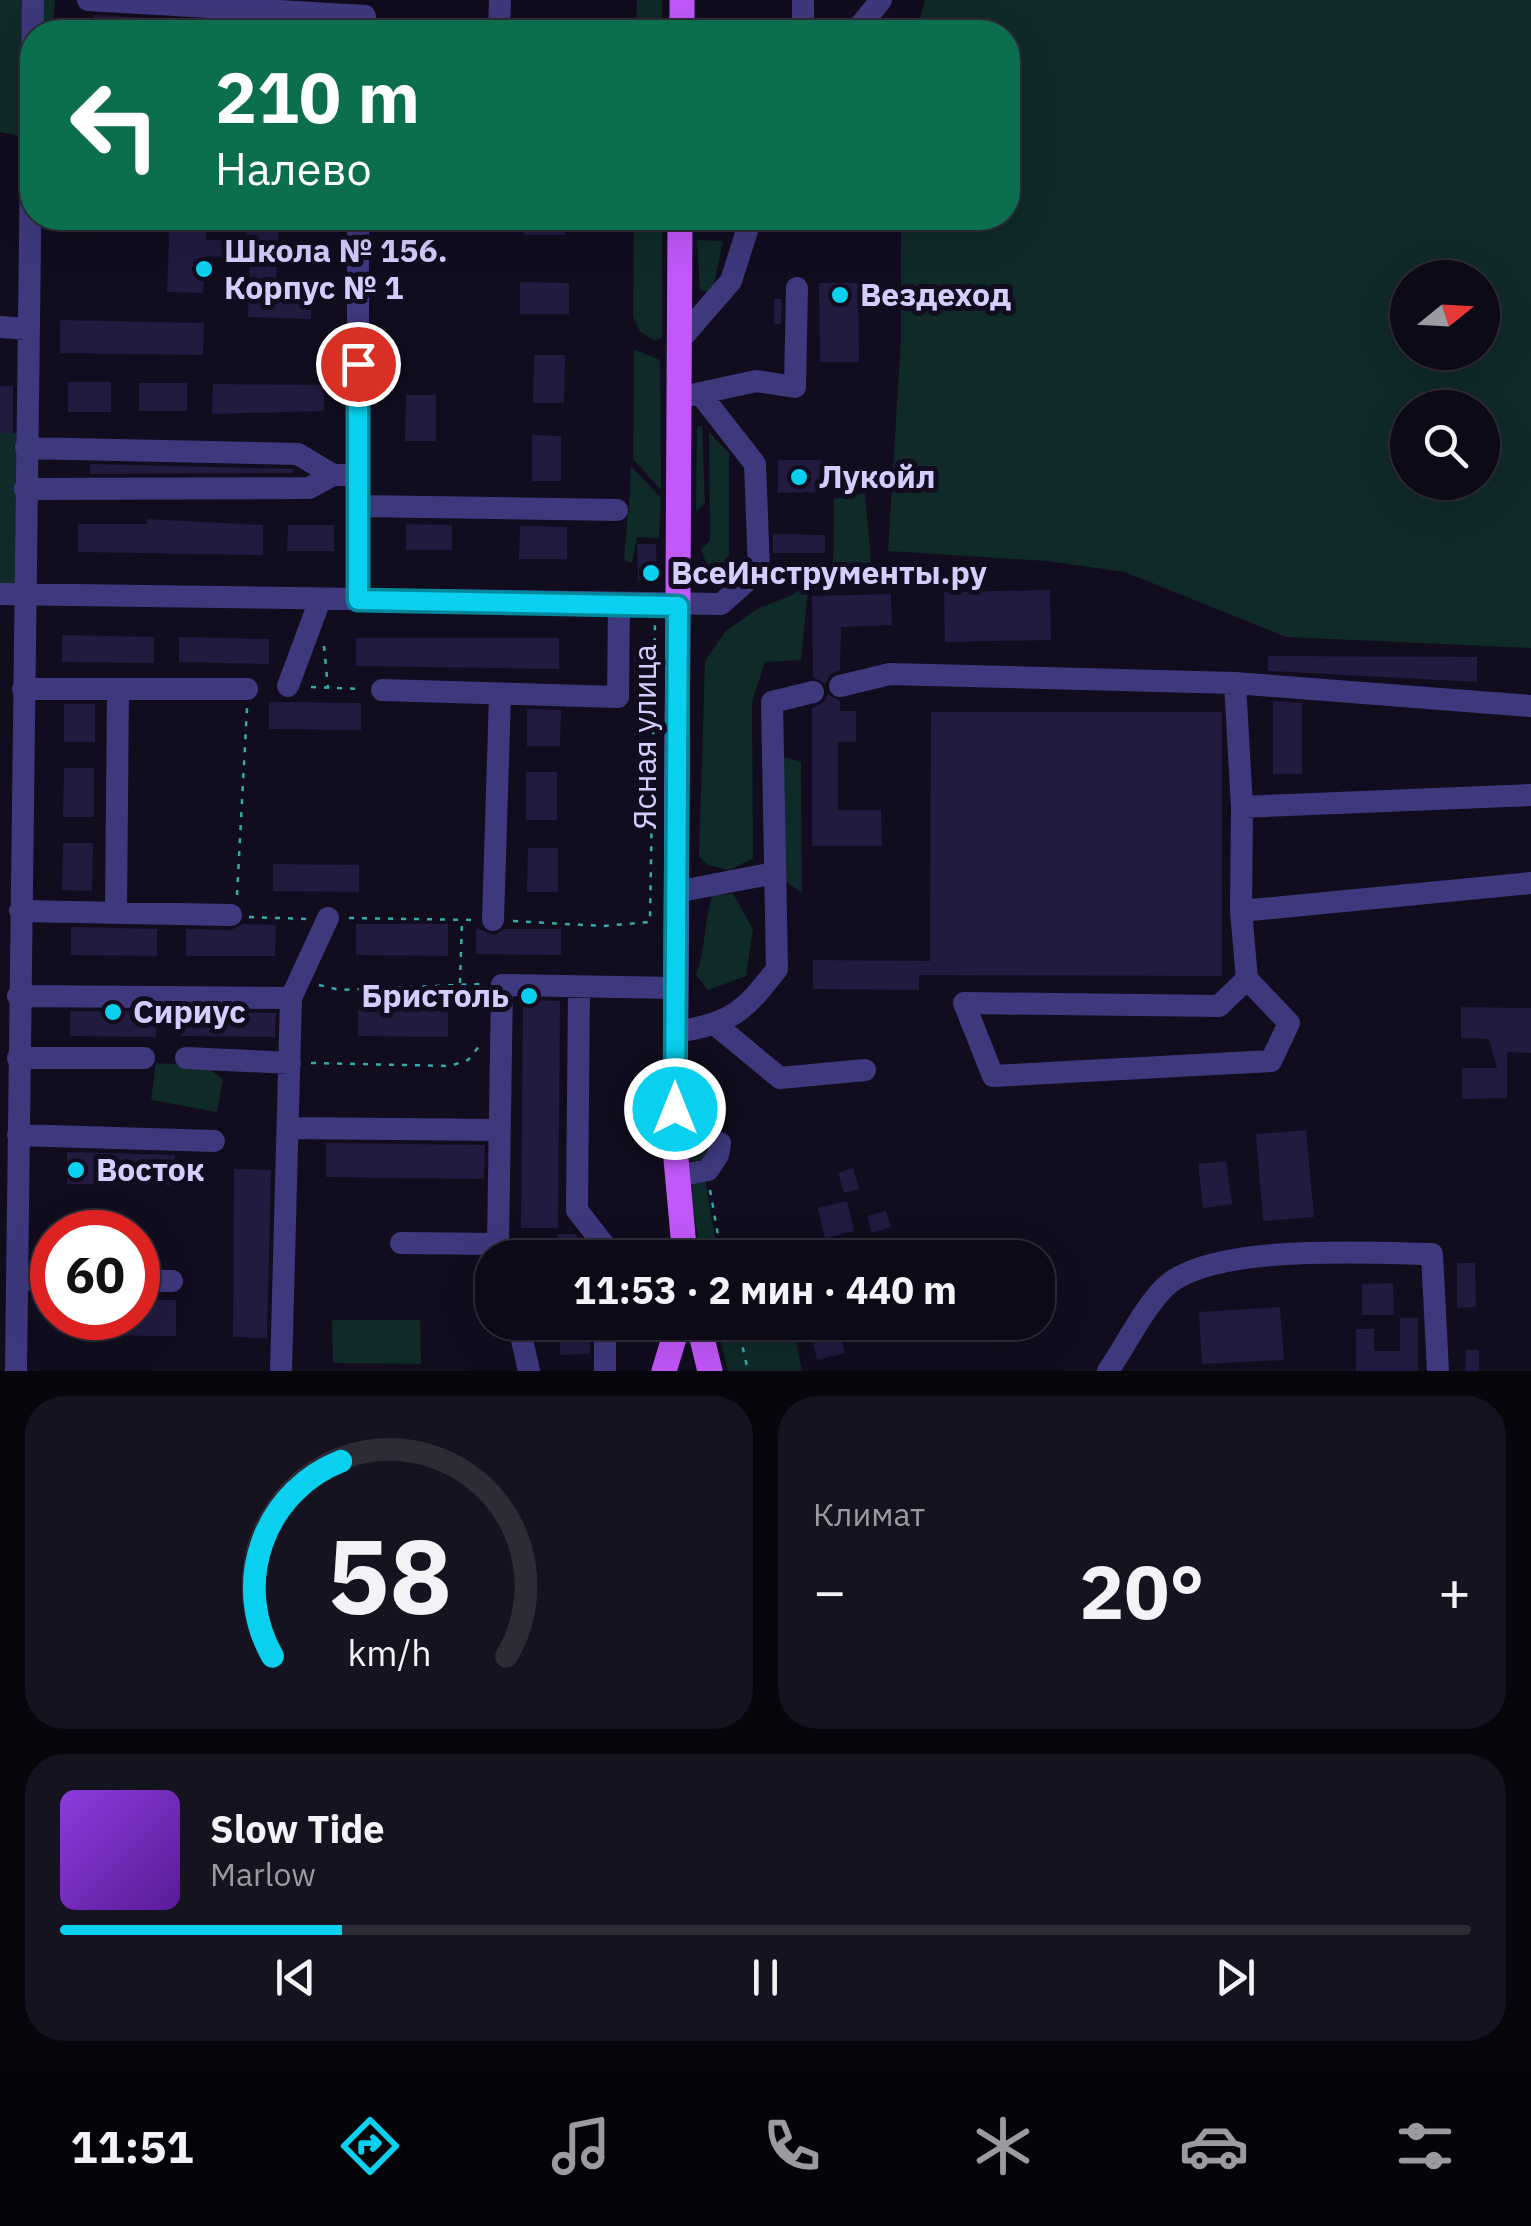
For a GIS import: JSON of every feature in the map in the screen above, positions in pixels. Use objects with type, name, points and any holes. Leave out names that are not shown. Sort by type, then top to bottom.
[{"type":"main road","name":"Ясная улица","points":[[680,230],[680,341],[691,395],[667,606],[676,892],[677,1176],[683,1240]]},
{"type":"main road","points":[[664,1371],[673,1340]]},
{"type":"main road","points":[[702,1340],[710,1371]]},
{"type":"street","points":[[88,0],[365,16]]},
{"type":"street","points":[[864,20],[881,0]]},
{"type":"street","points":[[13,1370],[18,1279],[18,996],[10,969],[20,911],[23,689],[12,594],[26,489],[29,230]]},
{"type":"street","points":[[358,230],[358,600]]},
{"type":"street","points":[[680,341],[731,281],[748,230]]},
{"type":"street","points":[[691,395],[756,381],[794,388],[797,288]]},
{"type":"street","points":[[0,327],[28,329]]},
{"type":"street","points":[[12,594],[721,604],[759,570],[755,464],[691,395]]},
{"type":"street","points":[[26,448],[298,454],[332,475]]},
{"type":"street","points":[[26,489],[309,488],[332,475],[358,475]]},
{"type":"street","points":[[358,506],[618,510]]},
{"type":"street","points":[[288,686],[320,600]]},
{"type":"street","points":[[382,690],[618,697],[619,603]]},
{"type":"street","points":[[840,686],[890,674],[1235,683],[1531,706]]},
{"type":"street","points":[[1235,683],[1248,979],[1289,1022],[1271,1061],[992,1076],[964,1003],[1219,1006],[1248,979]]},
{"type":"street","points":[[23,689],[248,688]]},
{"type":"street","points":[[116,912],[118,689]]},
{"type":"street","points":[[675,1032],[717,1026],[752,1001],[777,969],[772,702],[812,692]]},
{"type":"street","points":[[493,920],[500,694]]},
{"type":"street","points":[[1242,807],[1531,795]]},
{"type":"street","points":[[676,892],[774,873]]},
{"type":"street","points":[[1242,910],[1531,882]]},
{"type":"street","points":[[20,911],[232,915]]},
{"type":"street","points":[[281,1371],[290,1063],[296,989],[328,918]]},
{"type":"street","points":[[500,1240],[502,984],[675,988]]},
{"type":"street","points":[[579,987],[577,1210],[600,1240]]},
{"type":"street","points":[[18,996],[296,989]]},
{"type":"street","points":[[717,1026],[780,1078],[865,1070]]},
{"type":"street","points":[[18,1058],[144,1058]]},
{"type":"street","points":[[186,1058],[290,1063]]},
{"type":"street","points":[[289,1128],[500,1130]]},
{"type":"street","points":[[18,1135],[214,1141]]},
{"type":"street","points":[[677,1176],[708,1170],[718,1155],[720,1143]]},
{"type":"street","points":[[401,1244],[475,1249]]},
{"type":"street","points":[[1108,1371],[1167,1285],[1222,1261],[1303,1252],[1432,1254],[1438,1371]]},
{"type":"street","points":[[18,1279],[30,1279]]},
{"type":"street","points":[[160,1281],[172,1281]]},
{"type":"street","points":[[522,1340],[529,1371]]},
{"type":"street","points":[[605,1340],[605,1371]]},
{"type":"path","points":[[248,688],[237,894],[232,915],[603,926],[650,922],[667,606]]},
{"type":"path","points":[[288,686],[382,690]]},
{"type":"path","points":[[460,983],[462,919]]},
{"type":"path","points":[[296,989],[502,984]]},
{"type":"path","points":[[290,1063],[450,1066],[468,1060],[501,1022]]},
{"type":"path","points":[[708,1170],[719,1240]]},
{"type":"path","points":[[740,1340],[748,1371]]},
{"type":"green space","points":[[0,0],[55,0],[54,20],[20,20],[20,136],[0,132]]},
{"type":"green space","points":[[637,0],[662,0],[662,20],[636,20]]},
{"type":"green space","points":[[925,0],[1531,0],[1531,648],[1286,637],[1125,572],[1047,561],[888,551],[901,340],[901,230],[1020,230],[1020,20],[919,20]]},
{"type":"green space","points":[[634,230],[662,230],[662,338],[654,340],[640,332],[633,317]]},
{"type":"green space","points":[[697,240],[723,241],[712,293],[700,290]]},
{"type":"green space","points":[[634,349],[660,360],[661,490],[633,459]]},
{"type":"green space","points":[[697,426],[702,426],[705,503],[696,512]]},
{"type":"green space","points":[[709,432],[729,453],[729,578],[716,589],[701,549],[710,541]]},
{"type":"green space","points":[[0,433],[22,433],[18,585],[0,585]]},
{"type":"green space","points":[[631,466],[661,498],[659,538],[637,537],[632,563],[624,560],[628,512],[636,513],[629,511]]},
{"type":"green space","points":[[865,493],[873,583],[808,590],[801,660],[765,662],[752,702],[753,858],[730,870],[708,865],[699,856],[705,661],[725,632],[755,610],[792,595],[833,568],[834,499]]},
{"type":"green space","points":[[783,757],[801,762],[802,893],[785,881]]},
{"type":"green space","points":[[733,894],[753,929],[746,976],[708,990],[696,975],[712,895]]},
{"type":"green space","points":[[156,1063],[205,1066],[223,1079],[217,1112],[151,1100]]},
{"type":"green space","points":[[703,1069],[710,1073],[708,1154],[700,1161],[687,1160],[688,1080]]},
{"type":"green space","points":[[694,1178],[705,1178],[715,1240],[699,1240],[690,1194]]},
{"type":"green space","points":[[332,1320],[420,1320],[421,1364],[333,1363]]},
{"type":"green space","points":[[720,1340],[796,1340],[802,1371],[728,1371]]},
{"type":"building","points":[[94,15],[179,20],[94,20]]},
{"type":"building","points":[[170,230],[206,230],[206,240],[246,241],[246,230],[278,230],[276,287],[312,288],[311,319],[248,317],[250,258],[205,256],[203,293],[167,292]]},
{"type":"building","points":[[524,230],[565,230],[565,235],[524,235]]},
{"type":"building","points":[[520,282],[569,283],[569,314],[520,314]]},
{"type":"building","points":[[819,283],[858,283],[859,362],[820,362]]},
{"type":"building","points":[[774,299],[782,299],[781,324],[774,324]]},
{"type":"building","points":[[60,320],[204,323],[203,355],[60,353]]},
{"type":"building","points":[[534,355],[565,355],[564,403],[533,403]]},
{"type":"building","points":[[68,382],[111,382],[111,412],[68,412]]},
{"type":"building","points":[[139,383],[187,383],[187,411],[139,411]]},
{"type":"building","points":[[213,384],[324,385],[324,411],[212,414]]},
{"type":"building","points":[[0,386],[13,386],[13,433],[0,433]]},
{"type":"building","points":[[406,395],[436,395],[436,441],[405,441]]},
{"type":"building","points":[[532,435],[561,436],[561,481],[532,481]]},
{"type":"building","points":[[778,460],[822,460],[822,492],[778,493]]},
{"type":"building","points":[[90,464],[293,469],[293,473],[90,474]]},
{"type":"building","points":[[147,519],[263,525],[263,555],[78,552],[78,524],[147,524]]},
{"type":"building","points":[[406,524],[452,525],[452,550],[406,550]]},
{"type":"building","points":[[288,525],[334,525],[334,551],[287,551]]},
{"type":"building","points":[[520,526],[567,527],[567,559],[519,559]]},
{"type":"building","points":[[773,534],[825,535],[825,553],[773,553]]},
{"type":"building","points":[[637,544],[656,544],[657,579],[638,580]]},
{"type":"building","points":[[1050,590],[1051,640],[945,642],[944,592]]},
{"type":"building","points":[[891,594],[892,625],[841,627],[840,670],[830,675],[825,684],[813,677],[812,596]]},
{"type":"building","points":[[62,635],[154,637],[154,663],[62,662]]},
{"type":"building","points":[[179,637],[269,639],[269,664],[179,662]]},
{"type":"building","points":[[356,638],[559,638],[559,669],[356,666]]},
{"type":"building","points":[[634,647],[647,647],[647,690],[634,690]]},
{"type":"building","points":[[1268,656],[1477,657],[1477,682],[1268,671]]},
{"type":"building","points":[[828,694],[840,701],[840,711],[856,711],[856,742],[838,742],[838,810],[881,810],[882,846],[812,846],[812,708],[823,703]]},
{"type":"building","points":[[1273,701],[1302,703],[1302,774],[1273,774]]},
{"type":"building","points":[[269,702],[361,703],[361,730],[269,729]]},
{"type":"building","points":[[64,704],[95,704],[95,742],[64,742]]},
{"type":"building","points":[[527,709],[561,710],[560,746],[527,746]]},
{"type":"building","points":[[931,712],[1222,712],[1222,976],[919,975],[919,990],[813,989],[813,960],[930,961]]},
{"type":"building","points":[[64,768],[94,768],[94,817],[63,817]]},
{"type":"building","points":[[526,772],[557,772],[557,820],[526,820]]},
{"type":"building","points":[[63,843],[93,843],[92,891],[62,890]]},
{"type":"building","points":[[528,848],[558,848],[558,892],[527,892]]},
{"type":"building","points":[[273,864],[359,865],[359,892],[273,891]]},
{"type":"building","points":[[242,924],[276,925],[275,956],[186,956],[186,929],[231,930]]},
{"type":"building","points":[[356,924],[448,924],[448,956],[356,955]]},
{"type":"building","points":[[71,927],[157,929],[157,956],[71,955]]},
{"type":"building","points":[[476,928],[494,935],[505,929],[561,929],[561,955],[476,954]]},
{"type":"building","points":[[523,1000],[560,1001],[558,1228],[521,1228]]},
{"type":"building","points":[[1461,1007],[1531,1008],[1531,1053],[1507,1052],[1507,1098],[1462,1099],[1462,1068],[1497,1068],[1489,1039],[1461,1038]]},
{"type":"building","points":[[358,1010],[448,1011],[448,1037],[358,1036]]},
{"type":"building","points":[[70,1011],[157,1012],[156,1037],[70,1036]]},
{"type":"building","points":[[182,1012],[276,1013],[275,1037],[181,1036]]},
{"type":"building","points":[[1306,1130],[1314,1217],[1263,1221],[1256,1134]]},
{"type":"building","points":[[326,1143],[485,1145],[484,1179],[326,1177]]},
{"type":"building","points":[[67,1152],[175,1155],[175,1185],[67,1184]]},
{"type":"building","points":[[1226,1161],[1232,1204],[1203,1208],[1198,1164]]},
{"type":"building","points":[[853,1168],[859,1189],[844,1193],[838,1173]]},
{"type":"building","points":[[234,1169],[271,1170],[267,1338],[233,1337]]},
{"type":"building","points":[[847,1201],[854,1231],[825,1238],[818,1208]]},
{"type":"building","points":[[886,1211],[891,1227],[872,1233],[867,1216]]},
{"type":"building","points":[[557,1234],[576,1234],[579,1240],[557,1240]]},
{"type":"building","points":[[1457,1263],[1475,1263],[1476,1307],[1457,1308]]},
{"type":"building","points":[[1393,1283],[1394,1315],[1362,1315],[1362,1284]]},
{"type":"building","points":[[160,1300],[176,1300],[176,1336],[160,1336]]},
{"type":"building","points":[[1280,1307],[1284,1360],[1202,1364],[1199,1312]]},
{"type":"building","points":[[1400,1318],[1418,1318],[1418,1371],[1356,1371],[1356,1329],[1374,1329],[1374,1351],[1400,1351]]},
{"type":"building","points":[[560,1340],[590,1340],[590,1354],[560,1355]]},
{"type":"building","points":[[812,1340],[842,1340],[845,1353],[817,1360]]},
{"type":"building","points":[[1466,1350],[1479,1350],[1479,1371],[1465,1371]]},
{"type":"place","name":"Школа № 156. Корпус № 1","points":[[204,269]]},
{"type":"place","name":"Вездеход","points":[[840,295]]},
{"type":"place","name":"Лукойл","points":[[799,477]]},
{"type":"place","name":"ВсеИнструменты.ру","points":[[651,573]]},
{"type":"place","name":"Бристоль","points":[[529,996]]},
{"type":"place","name":"Сириус","points":[[113,1012]]},
{"type":"place","name":"Восток","points":[[76,1170]]},
{"type":"route","points":[[358,364],[358,600],[678,606],[675,1109]]}]
